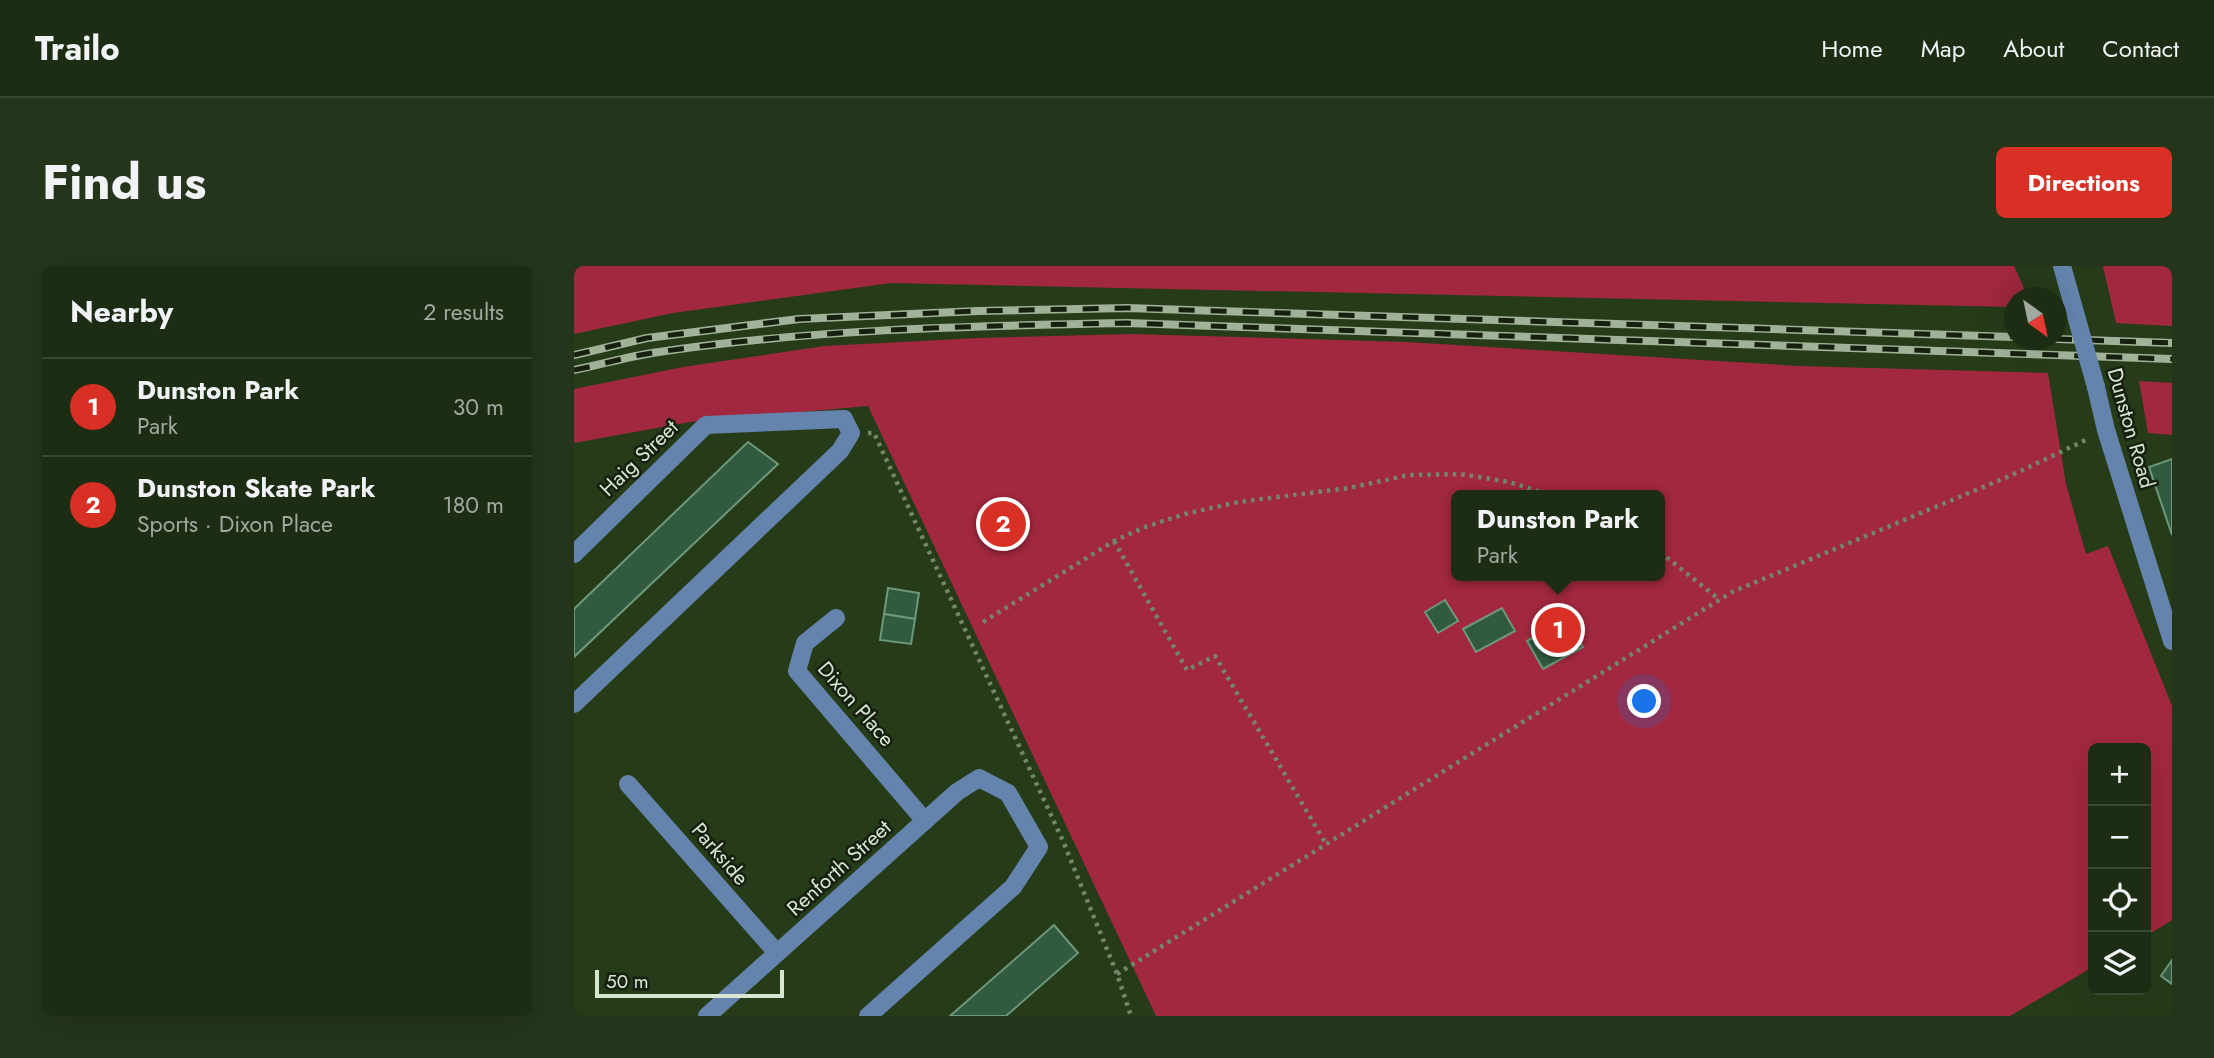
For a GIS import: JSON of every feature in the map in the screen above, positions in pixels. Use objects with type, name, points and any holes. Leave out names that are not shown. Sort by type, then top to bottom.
[{"type":"street","name":"Dunston Road","points":[[2062,266],[2106,430],[2172,641]]},
{"type":"street","name":"Haig Street","points":[[574,554],[706,425],[844,419],[851,432]]},
{"type":"street","points":[[574,704],[840,451],[851,432]]},
{"type":"street","name":"Dixon Place","points":[[836,618],[805,643],[797,671],[925,821]]},
{"type":"street","name":"Renforth Street","points":[[707,1016],[957,792],[979,778],[1007,793],[1039,847],[1013,887],[868,1016]]},
{"type":"street","name":"Parkside","points":[[628,784],[777,953]]},
{"type":"path","points":[[1117,974],[1732,592],[2012,475],[2106,430]]},
{"type":"path","points":[[851,432],[874,433],[1063,841],[1117,974],[1131,1016]]},
{"type":"path","points":[[983,622],[1114,541],[1185,514],[1238,502],[1349,488],[1409,475],[1460,474],[1509,482],[1534,490]]},
{"type":"path","points":[[1114,541],[1187,670],[1215,656],[1326,844]]},
{"type":"path","points":[[1665,556],[1720,600]]},
{"type":"shaded area","points":[[574,266],[2014,266],[2023,287],[2004,287],[2004,307],[891,283],[673,313],[574,334]]},
{"type":"shaded area","points":[[2103,266],[2172,266],[2172,326],[2116,323]]},
{"type":"shaded area","points":[[1131,334],[1407,342],[1799,366],[2048,373],[2066,484],[2086,554],[2108,546],[2172,706],[2172,920],[2151,933],[2151,743],[2088,743],[2088,970],[2010,1016],[1156,1016],[868,406],[690,422],[574,443],[574,389],[683,367],[825,346]]},
{"type":"shaded area","points":[[2139,381],[2172,383],[2172,435],[2148,433]]},
{"type":"building","points":[[748,442],[778,464],[574,657],[574,609]]},
{"type":"building","points":[[2172,459],[2172,535],[2149,467]]},
{"type":"building","points":[[888,588],[919,593],[915,619],[884,614]]},
{"type":"building","points":[[1445,600],[1458,621],[1438,633],[1425,612]]},
{"type":"building","points":[[1502,608],[1515,631],[1476,652],[1463,629]]},
{"type":"building","points":[[884,614],[915,619],[911,644],[880,640]]},
{"type":"building","points":[[1568,619],[1583,647],[1543,669],[1527,641]]},
{"type":"building","points":[[1054,925],[1078,953],[1006,1016],[950,1016]]},
{"type":"building","points":[[2172,960],[2172,984],[2161,976]]},
{"type":"railway","points":[[574,355],[647,338],[799,319],[1127,308],[2004,337]]},
{"type":"railway","points":[[574,370],[652,353],[771,339],[948,327],[1127,323],[2172,359]]},
{"type":"railway","points":[[2067,339],[2172,343]]},
{"type":"place","name":"Dunston Skate Park","points":[[1003,524]]},
{"type":"place","name":"Dunston Park","points":[[1558,630]]}]
